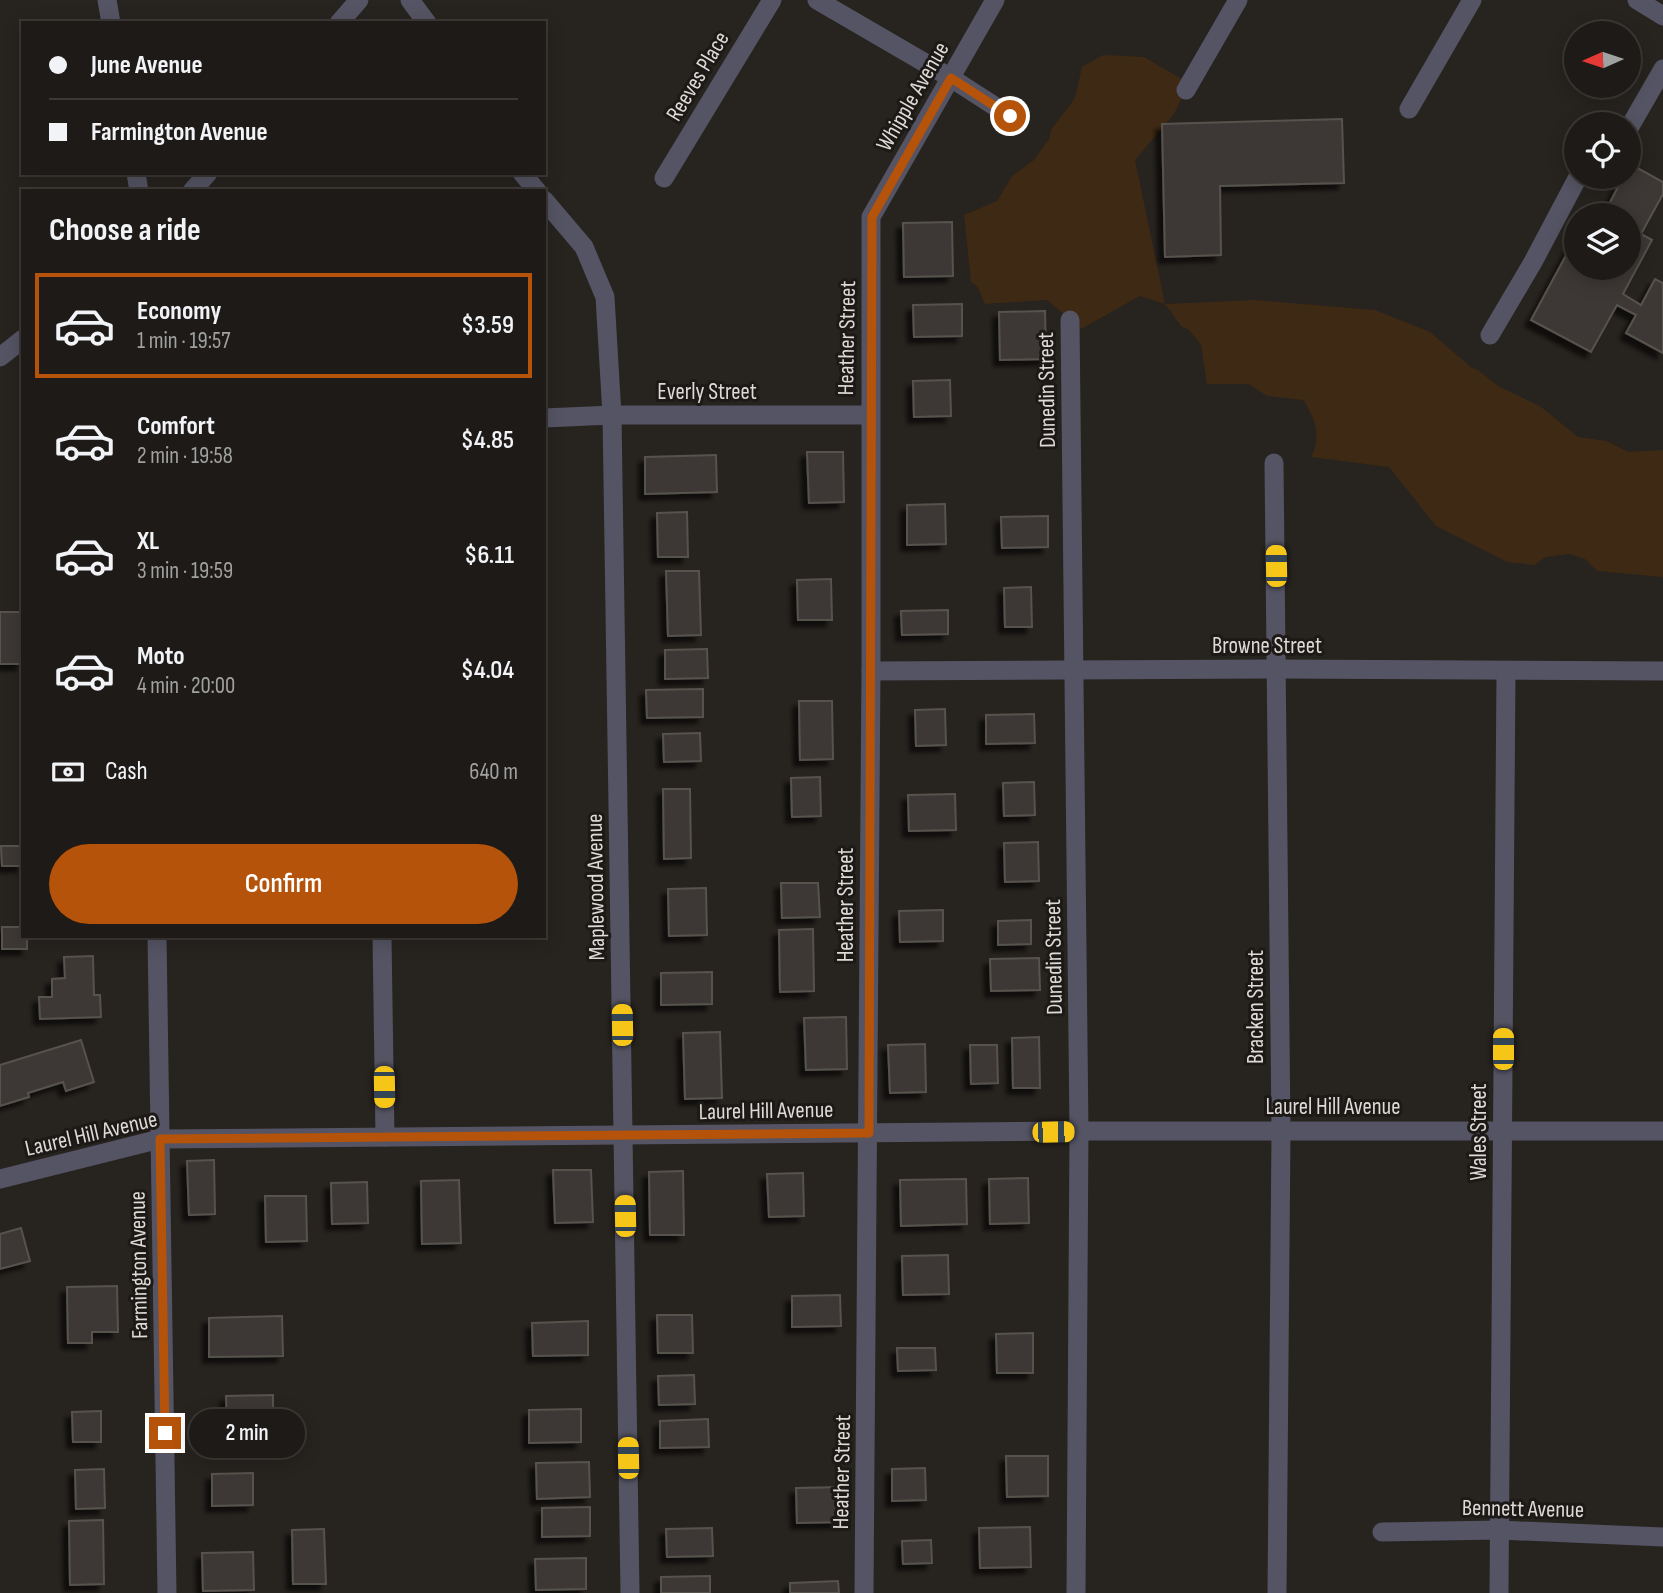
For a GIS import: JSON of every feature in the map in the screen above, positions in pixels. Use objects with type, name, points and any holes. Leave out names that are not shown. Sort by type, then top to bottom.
[{"type":"street","points":[[107,0],[111,21]]},
{"type":"street","points":[[341,21],[359,0]]},
{"type":"street","points":[[410,0],[425,21]]},
{"type":"street","name":"Reeves Place","points":[[664,178],[772,0]]},
{"type":"street","points":[[817,0],[951,78],[1010,116]]},
{"type":"street","name":"Whipple Avenue","points":[[872,217],[995,0]]},
{"type":"street","points":[[1186,90],[1238,0]]},
{"type":"street","points":[[1409,109],[1472,0]]},
{"type":"street","points":[[1637,0],[1663,16]]},
{"type":"street","points":[[1638,112],[1663,69]]},
{"type":"street","points":[[194,189],[206,175]]},
{"type":"street","points":[[524,175],[535,189]]},
{"type":"street","points":[[1490,335],[1572,189]]},
{"type":"street","name":"Maplewood Avenue","points":[[546,202],[584,247],[606,297],[612,415],[630,1593]]},
{"type":"street","name":"Heather Street","points":[[864,1593],[869,1133],[872,217]]},
{"type":"street","name":"Dunedin Street","points":[[1070,320],[1079,1131],[1076,1593]]},
{"type":"street","points":[[2,350],[21,340]]},
{"type":"street","name":"Everly Street","points":[[546,418],[612,415],[870,415]]},
{"type":"street","name":"Bracken Street","points":[[1274,463],[1281,1131],[1277,1593]]},
{"type":"street","name":"Browne Street","points":[[871,671],[1663,671]]},
{"type":"street","name":"Wales Street","points":[[1499,1593],[1506,671]]},
{"type":"street","name":"Farmington Avenue","points":[[157,938],[167,1593]]},
{"type":"street","points":[[382,938],[385,1138]]},
{"type":"street","name":"Laurel Hill Avenue","points":[[0,1179],[160,1139],[1079,1131],[1663,1131]]},
{"type":"street","name":"Bennett Avenue","points":[[1382,1532],[1499,1530],[1663,1537]]},
{"type":"shaded area","points":[[1103,55],[1144,57],[1189,83],[1174,114],[1135,160],[1165,304],[1140,296],[1081,329],[1047,300],[985,304],[977,286],[971,282],[964,215],[997,201],[1012,176],[1034,160],[1049,139],[1051,130],[1075,98],[1082,67]]},
{"type":"shaded area","points":[[1255,300],[1375,310],[1430,332],[1472,368],[1498,386],[1540,406],[1578,437],[1607,441],[1628,452],[1663,450],[1663,577],[1597,571],[1585,559],[1569,554],[1546,557],[1534,565],[1507,562],[1436,526],[1389,467],[1311,457],[1316,442],[1316,427],[1303,400],[1267,396],[1249,384],[1207,384],[1201,345],[1189,330],[1181,326],[1165,304]]},
{"type":"building","points":[[1342,119],[1344,183],[1220,186],[1221,255],[1165,257],[1162,124]]},
{"type":"building","points":[[1641,170],[1663,182],[1663,194],[1641,234],[1641,203],[1610,203],[1617,189],[1641,189]]},
{"type":"building","points":[[952,222],[953,276],[904,277],[903,223]]},
{"type":"building","points":[[1641,234],[1652,240],[1641,260]]},
{"type":"building","points":[[1564,259],[1564,280],[1631,280],[1623,294],[1641,305],[1655,279],[1663,283],[1663,353],[1626,333],[1636,315],[1617,305],[1591,352],[1531,320]]},
{"type":"building","points":[[962,304],[962,336],[914,337],[913,305]]},
{"type":"building","points":[[1045,311],[1046,359],[1000,360],[999,312]]},
{"type":"building","points":[[950,380],[951,416],[914,417],[913,381]]},
{"type":"building","points":[[807,452],[843,452],[844,502],[809,503]]},
{"type":"building","points":[[716,455],[717,492],[645,494],[645,457]]},
{"type":"building","points":[[945,504],[946,544],[907,545],[907,505]]},
{"type":"building","points":[[687,512],[688,557],[658,557],[657,513]]},
{"type":"building","points":[[1048,516],[1048,547],[1002,548],[1001,517]]},
{"type":"building","points":[[666,571],[699,571],[701,635],[668,636]]},
{"type":"building","points":[[831,579],[832,620],[798,620],[797,580]]},
{"type":"building","points":[[1031,587],[1032,627],[1005,627],[1004,588]]},
{"type":"building","points":[[948,610],[948,634],[902,635],[901,611]]},
{"type":"building","points":[[0,612],[21,612],[21,664],[0,664]]},
{"type":"building","points":[[707,649],[708,678],[665,679],[665,650]]},
{"type":"building","points":[[703,689],[703,717],[647,718],[646,690]]},
{"type":"building","points":[[799,701],[832,701],[833,759],[800,760]]},
{"type":"building","points":[[945,709],[946,745],[916,746],[915,710]]},
{"type":"building","points":[[1034,714],[1035,743],[986,744],[986,715]]},
{"type":"building","points":[[700,733],[701,761],[664,762],[663,734]]},
{"type":"building","points":[[820,777],[821,816],[792,817],[791,778]]},
{"type":"building","points":[[1034,782],[1035,815],[1004,816],[1003,783]]},
{"type":"building","points":[[663,789],[690,789],[691,858],[664,859]]},
{"type":"building","points":[[955,794],[956,830],[909,831],[908,795]]},
{"type":"building","points":[[1038,842],[1039,881],[1005,882],[1004,843]]},
{"type":"building","points":[[1,846],[21,846],[21,866],[2,866]]},
{"type":"building","points":[[781,883],[818,883],[820,917],[782,918]]},
{"type":"building","points":[[706,888],[707,935],[669,936],[668,889]]},
{"type":"building","points":[[943,910],[943,941],[900,942],[899,911]]},
{"type":"building","points":[[1031,920],[1031,944],[998,945],[998,921]]},
{"type":"building","points":[[2,927],[21,927],[21,938],[27,938],[27,949],[2,949]]},
{"type":"building","points":[[813,929],[814,991],[780,992],[779,930]]},
{"type":"building","points":[[93,956],[94,995],[100,995],[101,1017],[40,1019],[39,997],[52,997],[52,979],[65,978],[64,957]]},
{"type":"building","points":[[1039,958],[1040,990],[991,991],[990,959]]},
{"type":"building","points":[[712,972],[712,1004],[661,1005],[661,973]]},
{"type":"building","points":[[846,1017],[847,1069],[806,1070],[804,1018]]},
{"type":"building","points":[[720,1032],[722,1098],[685,1099],[683,1033]]},
{"type":"building","points":[[1039,1037],[1040,1088],[1013,1088],[1012,1038]]},
{"type":"building","points":[[81,1040],[94,1082],[66,1091],[63,1082],[28,1093],[29,1097],[0,1106],[0,1065]]},
{"type":"building","points":[[925,1044],[926,1092],[890,1093],[888,1045]]},
{"type":"building","points":[[970,1045],[997,1045],[998,1083],[971,1084]]},
{"type":"building","points":[[214,1160],[215,1214],[189,1215],[187,1161]]},
{"type":"building","points":[[553,1170],[591,1170],[593,1222],[555,1223]]},
{"type":"building","points":[[683,1171],[684,1235],[650,1235],[649,1172]]},
{"type":"building","points":[[803,1173],[804,1216],[769,1217],[767,1174]]},
{"type":"building","points":[[1028,1178],[1029,1223],[990,1224],[989,1179]]},
{"type":"building","points":[[966,1179],[967,1224],[901,1226],[900,1180]]},
{"type":"building","points":[[459,1180],[461,1243],[422,1244],[421,1181]]},
{"type":"building","points":[[367,1182],[368,1223],[332,1224],[331,1183]]},
{"type":"building","points":[[265,1196],[306,1196],[307,1241],[266,1242]]},
{"type":"building","points":[[21,1228],[30,1261],[0,1269],[0,1234]]},
{"type":"building","points":[[948,1255],[949,1294],[903,1295],[902,1256]]},
{"type":"building","points":[[117,1286],[118,1332],[92,1332],[92,1343],[68,1343],[67,1287]]},
{"type":"building","points":[[840,1295],[841,1326],[792,1327],[792,1296]]},
{"type":"building","points":[[657,1315],[692,1315],[693,1353],[658,1353]]},
{"type":"building","points":[[282,1316],[283,1356],[209,1357],[209,1318]]},
{"type":"building","points":[[588,1321],[588,1355],[533,1356],[532,1323]]},
{"type":"building","points":[[1033,1333],[1033,1373],[997,1373],[996,1334]]},
{"type":"building","points":[[897,1348],[935,1348],[936,1370],[898,1371]]},
{"type":"building","points":[[694,1375],[695,1404],[659,1405],[658,1376]]},
{"type":"building","points":[[273,1395],[273,1429],[227,1430],[226,1396]]},
{"type":"building","points":[[581,1409],[581,1442],[529,1443],[529,1410]]},
{"type":"building","points":[[101,1411],[101,1442],[73,1442],[72,1412]]},
{"type":"building","points":[[708,1419],[709,1447],[660,1448],[660,1421]]},
{"type":"building","points":[[1006,1456],[1048,1456],[1048,1496],[1007,1497]]},
{"type":"building","points":[[589,1462],[590,1497],[537,1499],[536,1463]]},
{"type":"building","points":[[925,1468],[926,1500],[892,1501],[892,1469]]},
{"type":"building","points":[[104,1469],[105,1508],[76,1509],[75,1470]]},
{"type":"building","points":[[253,1473],[253,1505],[212,1506],[212,1474]]},
{"type":"building","points":[[844,1487],[845,1522],[797,1523],[796,1488]]},
{"type":"building","points":[[590,1507],[590,1536],[542,1537],[542,1508]]},
{"type":"building","points":[[103,1520],[104,1584],[70,1585],[69,1521]]},
{"type":"building","points":[[1030,1527],[1031,1567],[980,1568],[979,1528]]},
{"type":"building","points":[[712,1528],[713,1556],[667,1557],[666,1529]]},
{"type":"building","points":[[324,1529],[326,1584],[293,1584],[292,1530]]},
{"type":"building","points":[[931,1540],[932,1563],[903,1564],[902,1541]]},
{"type":"building","points":[[253,1552],[254,1590],[203,1591],[202,1553]]},
{"type":"building","points":[[586,1558],[586,1589],[536,1590],[535,1559]]},
{"type":"building","points":[[710,1576],[710,1593],[661,1593],[661,1577]]},
{"type":"building","points":[[838,1581],[839,1593],[790,1593],[790,1583]]},
{"type":"route","points":[[165,1433],[160,1139],[869,1133],[872,217],[951,78],[1010,116]]}]
